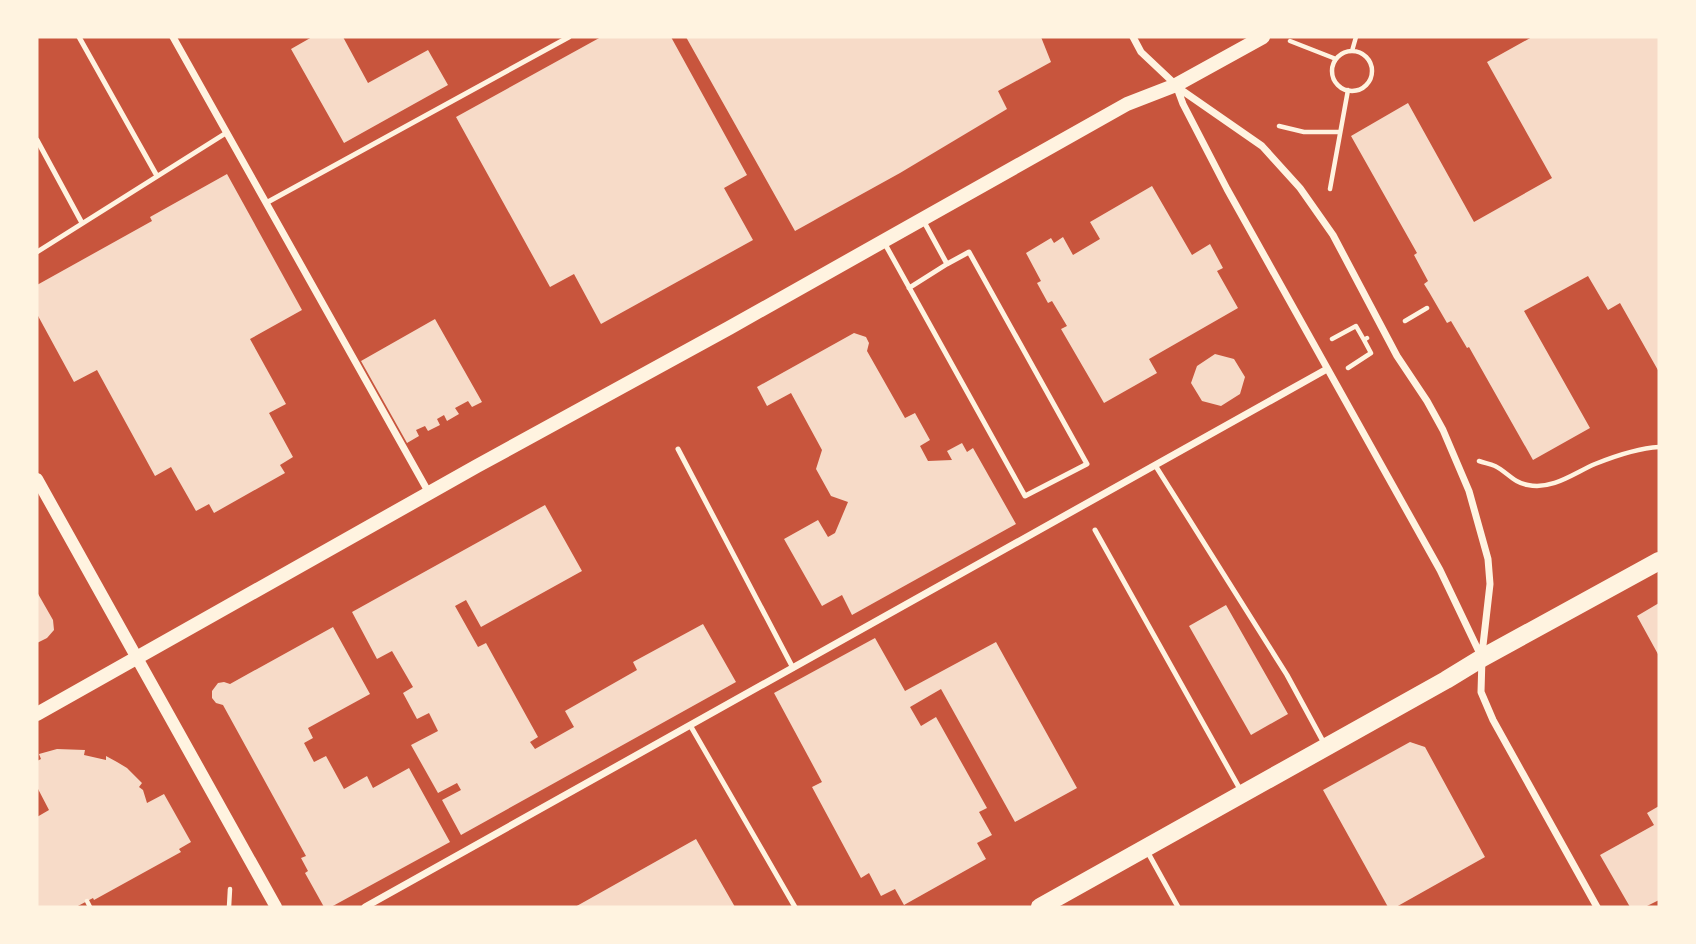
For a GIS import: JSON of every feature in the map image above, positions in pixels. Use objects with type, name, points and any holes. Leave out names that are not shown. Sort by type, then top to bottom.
[{"type":"main road","points":[[37,714],[1127,104],[1176,85],[1263,37]]},
{"type":"main road","points":[[1040,907],[1659,561]]},
{"type":"street","points":[[173,37],[429,493]]},
{"type":"street","points":[[1133,37],[1141,52],[1176,85],[1262,146],[1300,188],[1333,235],[1397,356],[1443,430],[1469,491],[1488,559],[1490,583],[1481,692],[1493,720],[1597,907]]},
{"type":"street","points":[[1176,85],[1227,189],[1440,570],[1482,658]]},
{"type":"street","points":[[365,907],[1327,369]]},
{"type":"street","points":[[37,479],[276,907]]},
{"type":"lane","points":[[79,37],[157,176]]},
{"type":"lane","points":[[265,203],[569,37]]},
{"type":"lane","points":[[37,252],[226,133]]},
{"type":"lane","points":[[37,140],[82,223]]},
{"type":"lane","points":[[922,219],[947,264]]},
{"type":"lane","points":[[883,241],[909,288],[1025,496],[1087,464],[969,252],[909,288]]},
{"type":"lane","points":[[678,449],[793,667]]},
{"type":"lane","points":[[1155,465],[1287,675],[1327,747]]},
{"type":"lane","points":[[1095,530],[1243,794]]},
{"type":"lane","points":[[690,725],[795,907]]},
{"type":"lane","points":[[1145,849],[1178,907]]},
{"type":"path","points":[[1352,51],[1356,37]]},
{"type":"path","points":[[1290,41],[1336,59]]},
{"type":"path","points":[[1352,51],[1367,58],[1372,73],[1363,87],[1348,90],[1335,81],[1332,66],[1343,53],[1352,51]]},
{"type":"path","points":[[1330,189],[1348,90]]},
{"type":"path","points":[[1279,126],[1304,132],[1339,132]]},
{"type":"path","points":[[1405,321],[1427,308]]},
{"type":"path","points":[[1337,336],[1356,326],[1364,340]]},
{"type":"path","points":[[1354,364],[1361,360]]},
{"type":"path","points":[[1479,461],[1497,467],[1524,485],[1536,486],[1560,481],[1610,459],[1659,447]]},
{"type":"path","points":[[229,907],[230,889]]},
{"type":"path","points":[[87,901],[90,907]]},
{"type":"building","points":[[312,37],[343,37],[368,83],[428,50],[448,85],[344,143],[291,49]]},
{"type":"building","points":[[601,37],[671,37],[747,175],[724,188],[753,240],[601,324],[574,274],[550,287],[456,117]]},
{"type":"building","points":[[686,37],[1041,37],[1051,62],[998,91],[1007,109],[900,173],[795,231]]},
{"type":"building","points":[[1532,37],[1659,37],[1659,372],[1620,303],[1608,310],[1588,276],[1524,311],[1590,428],[1533,460],[1469,347],[1467,348],[1451,321],[1447,323],[1424,284],[1428,281],[1414,255],[1417,253],[1351,136],[1408,103],[1474,222],[1552,178],[1487,62]]},
{"type":"building","points":[[227,174],[302,310],[250,339],[286,404],[269,413],[293,457],[280,465],[285,473],[214,513],[209,504],[196,511],[171,467],[155,476],[97,370],[74,382],[37,314],[37,285],[152,221],[150,217]]},
{"type":"building","points":[[1152,186],[1192,255],[1210,244],[1223,268],[1217,271],[1238,308],[1149,359],[1157,373],[1104,403],[1061,329],[1067,326],[1052,301],[1048,303],[1037,283],[1041,281],[1026,253],[1051,238],[1054,243],[1063,237],[1073,255],[1100,239],[1090,222]]},
{"type":"building","points":[[435,319],[482,402],[472,407],[468,401],[455,408],[459,414],[447,421],[444,415],[437,419],[440,425],[428,431],[425,426],[416,430],[419,436],[407,443],[361,361]]},
{"type":"building","points":[[854,333],[866,337],[869,343],[867,351],[905,418],[915,413],[930,440],[920,446],[928,461],[952,460],[947,451],[962,443],[967,452],[973,448],[1016,524],[852,615],[842,595],[822,606],[784,539],[818,520],[828,537],[835,533],[848,502],[831,496],[816,469],[822,450],[791,393],[767,406],[757,387]]},
{"type":"building","points":[[1215,354],[1234,359],[1245,377],[1240,394],[1221,406],[1202,401],[1191,383],[1197,366]]},
{"type":"building","points":[[545,505],[582,571],[481,627],[466,600],[455,606],[478,647],[486,643],[538,737],[530,742],[535,749],[574,727],[565,711],[637,670],[633,662],[703,624],[736,682],[461,835],[442,800],[461,790],[457,783],[438,793],[411,745],[438,731],[429,713],[417,719],[403,693],[413,687],[392,651],[377,659],[352,612]]},
{"type":"building","points":[[37,592],[53,620],[54,630],[47,638],[37,643]]},
{"type":"building","points":[[1659,603],[1659,656],[1637,616]]},
{"type":"building","points":[[1226,605],[1288,714],[1251,735],[1189,626]]},
{"type":"building","points":[[333,627],[370,694],[308,728],[313,738],[304,743],[314,762],[326,756],[344,789],[367,776],[373,788],[409,768],[450,842],[331,907],[324,907],[305,873],[308,871],[301,858],[306,856],[223,705],[212,698],[212,691],[218,683],[230,684]]},
{"type":"building","points":[[875,638],[905,691],[996,642],[1077,788],[1015,822],[941,689],[910,707],[921,726],[936,717],[987,808],[979,812],[992,835],[977,843],[986,859],[904,905],[895,889],[881,896],[869,873],[861,878],[812,787],[822,782],[774,693]]},
{"type":"building","points":[[1410,742],[1425,747],[1485,857],[1396,907],[1388,907],[1323,790]]},
{"type":"building","points":[[57,749],[85,750],[84,755],[106,760],[106,756],[127,768],[142,783],[139,787],[143,790],[147,803],[164,794],[191,842],[179,849],[181,852],[94,900],[93,898],[76,907],[37,907],[37,817],[49,810],[37,787],[37,761],[41,759],[39,754]]},
{"type":"building","points":[[1659,806],[1659,900],[1645,907],[1630,907],[1600,855],[1654,825],[1647,813]]},
{"type":"building","points":[[696,839],[735,907],[575,907]]}]
